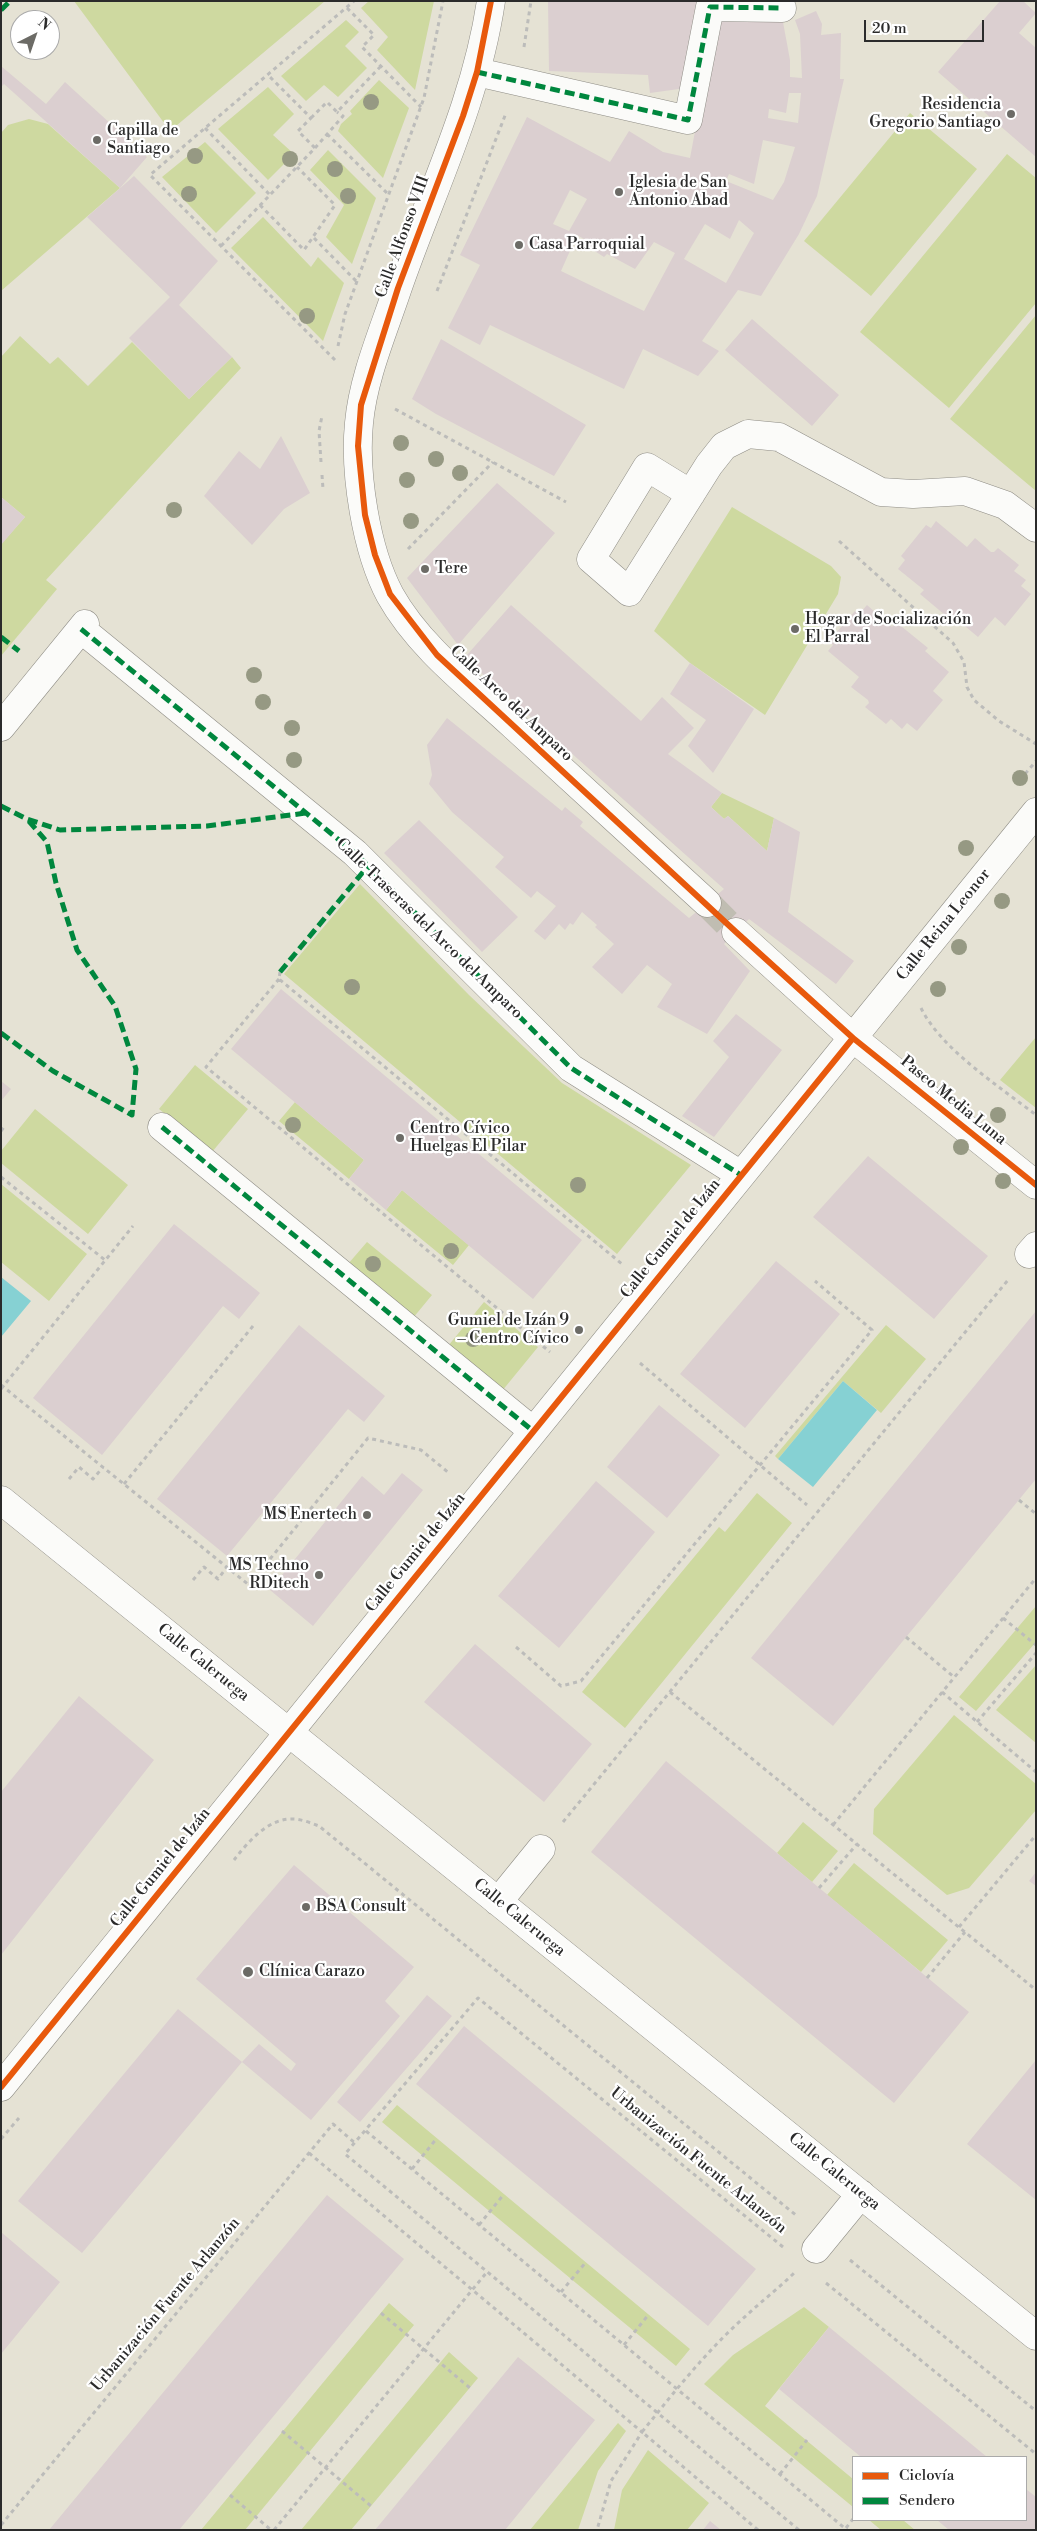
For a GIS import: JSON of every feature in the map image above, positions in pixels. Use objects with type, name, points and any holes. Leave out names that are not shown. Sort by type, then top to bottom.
[{"type":"street","name":"Calle Alfonso VIII","points":[[361,484],[359,425],[366,386],[398,288],[464,116],[477,72],[491,1]]},
{"type":"street","points":[[477,72],[688,120],[710,7],[782,8]]},
{"type":"street","points":[[691,494],[724,446],[748,434],[779,437],[881,492],[913,494],[965,491],[1005,505],[1036,528]]},
{"type":"street","name":"Calle Arco del Amparo","points":[[361,484],[365,515],[375,555],[390,594],[412,626],[437,655],[707,903]]},
{"type":"street","name":"Calle Traseras del Arco del Amparo","points":[[1,726],[83,627],[355,854],[571,1068],[741,1175]]},
{"type":"street","name":"Calle Reina Leonor","points":[[853,1038],[1036,812]]},
{"type":"street","points":[[736,932],[853,1038]]},
{"type":"street","name":"Calle Gumiel de Izán","points":[[1,2087],[853,1038]]},
{"type":"street","name":"Paseo Media Luna","points":[[853,1038],[1036,1185]]},
{"type":"street","points":[[162,1127],[533,1431]]},
{"type":"street","name":"Calle Caleruega","points":[[1,1500],[1036,2336]]},
{"type":"street","points":[[498,1902],[541,1849]]},
{"type":"street","points":[[820,2244],[861,2194]]},
{"type":"path","points":[[335,360],[150,175],[354,1]]},
{"type":"path","points":[[333,369],[345,314],[421,107],[444,1]]},
{"type":"path","points":[[435,295],[518,82],[531,1]]},
{"type":"path","points":[[346,8],[374,35],[362,47],[421,107]]},
{"type":"path","points":[[337,112],[380,66]]},
{"type":"path","points":[[268,75],[311,118]]},
{"type":"path","points":[[221,246],[316,148],[342,116],[327,102],[298,131],[316,148]]},
{"type":"path","points":[[205,128],[270,195]]},
{"type":"path","points":[[327,134],[388,194]]},
{"type":"path","points":[[260,205],[304,250],[335,205],[297,167]]},
{"type":"path","points":[[314,238],[357,282]]},
{"type":"path","points":[[392,416],[397,401]]},
{"type":"path","points":[[394,409],[566,502]]},
{"type":"path","points":[[323,413],[319,431],[322,486],[326,495]]},
{"type":"path","points":[[404,553],[493,462]]},
{"type":"path","points":[[840,541],[953,643],[964,662],[967,687],[974,700],[999,721],[1036,744]]},
{"type":"path","points":[[1017,784],[1036,761]]},
{"type":"path","points":[[280,972],[279,979],[206,1067],[550,1352]]},
{"type":"path","points":[[279,979],[622,1264]]},
{"type":"path","points":[[918,1002],[928,1021],[952,1048],[1036,1115]]},
{"type":"path","points":[[1,1131],[4,1127]]},
{"type":"path","points":[[1,1177],[105,1260]]},
{"type":"path","points":[[133,1226],[2,1387],[249,1585],[368,1438],[421,1450],[449,1473]]},
{"type":"path","points":[[541,1849],[1032,1250]]},
{"type":"path","points":[[516,1647],[561,1686],[581,1681],[872,1330],[815,1281]]},
{"type":"path","points":[[124,1484],[253,1326]]},
{"type":"path","points":[[640,1363],[807,1505]]},
{"type":"path","points":[[69,1479],[79,1467],[93,1479],[103,1467]]},
{"type":"path","points":[[1019,1500],[1036,1514]]},
{"type":"path","points":[[194,1580],[204,1567],[218,1579],[227,1567]]},
{"type":"path","points":[[833,1825],[1036,1578]]},
{"type":"path","points":[[1003,1618],[1036,1645]]},
{"type":"path","points":[[906,1637],[954,1677]]},
{"type":"path","points":[[977,1722],[1036,1654]]},
{"type":"path","points":[[670,1692],[1036,1990]]},
{"type":"path","points":[[942,1692],[1035,1770]]},
{"type":"path","points":[[232,1862],[253,1838],[273,1823],[292,1819],[319,1826],[820,2244],[1036,2411]]},
{"type":"path","points":[[959,1927],[1036,1835]]},
{"type":"path","points":[[819,1888],[857,1844]]},
{"type":"path","points":[[927,1978],[965,1932]]},
{"type":"path","points":[[1,2139],[20,2117]]},
{"type":"path","points":[[366,2131],[846,2529]]},
{"type":"path","points":[[412,2169],[437,2138]]},
{"type":"path","points":[[355,2143],[345,2154],[799,2530]]},
{"type":"path","points":[[309,2152],[758,2530]]},
{"type":"path","points":[[479,2225],[504,2194]]},
{"type":"path","points":[[561,2292],[586,2262]]},
{"type":"path","points":[[230,2495],[272,2530],[487,2272]]},
{"type":"path","points":[[826,2282],[1036,2454]]},
{"type":"path","points":[[597,2530],[611,2481],[642,2432],[677,2389],[748,2313],[777,2291]]},
{"type":"path","points":[[381,2313],[470,2388]]},
{"type":"path","points":[[624,2345],[649,2314]]},
{"type":"path","points":[[282,2431],[371,2506]]},
{"type":"path","points":[[780,2474],[807,2440]]},
{"type":"green space","points":[[74,1],[325,1],[170,131]]},
{"type":"green space","points":[[369,1],[434,1],[415,90],[377,50],[388,37],[361,8]]},
{"type":"green space","points":[[346,20],[359,32],[345,46],[367,68],[338,97],[324,85],[306,101],[281,76]]},
{"type":"green space","points":[[379,80],[409,108],[383,178],[338,131],[341,124],[352,114],[350,111]]},
{"type":"green space","points":[[268,87],[294,114],[273,135],[294,154],[268,180],[218,129]]},
{"type":"green space","points":[[910,113],[977,169],[871,296],[804,241]]},
{"type":"green space","points":[[29,119],[48,124],[120,188],[1,291],[1,133],[8,125]]},
{"type":"green space","points":[[205,142],[256,193],[216,233],[162,177]]},
{"type":"green space","points":[[328,150],[376,198],[352,264],[326,237],[344,205],[310,170]]},
{"type":"green space","points":[[1007,154],[1036,178],[1036,303],[949,408],[860,332]]},
{"type":"green space","points":[[263,217],[311,267],[318,257],[344,283],[323,341],[231,248]]},
{"type":"green space","points":[[1036,315],[1036,491],[950,419]]},
{"type":"green space","points":[[20,336],[50,364],[58,357],[88,386],[132,342],[189,399],[232,357],[241,368],[46,580],[57,589],[1,656],[1,544],[25,517],[1,497],[1,357]]},
{"type":"green space","points":[[732,507],[831,566],[841,577],[838,594],[765,715],[690,663],[654,631]]},
{"type":"green space","points":[[722,793],[774,818],[767,851],[728,816],[724,819],[711,807]]},
{"type":"green space","points":[[360,884],[469,995],[562,1083],[691,1165],[617,1254],[284,974]]},
{"type":"green space","points":[[1036,1037],[1036,1108],[1000,1080]]},
{"type":"green space","points":[[195,1065],[248,1109],[212,1152],[159,1109]]},
{"type":"green space","points":[[295,1102],[364,1160],[349,1179],[279,1121]]},
{"type":"green space","points":[[35,1109],[128,1185],[88,1234],[1,1163],[1,1151]]},
{"type":"green space","points":[[1,1184],[87,1254],[49,1301],[1,1262]]},
{"type":"green space","points":[[402,1190],[469,1245],[453,1265],[386,1210]]},
{"type":"green space","points":[[367,1242],[432,1295],[413,1318],[348,1264]]},
{"type":"green space","points":[[484,1302],[538,1347],[502,1391],[448,1346]]},
{"type":"green space","points":[[886,1325],[926,1359],[881,1413],[843,1381],[778,1459],[775,1456]]},
{"type":"green space","points":[[757,1493],[792,1523],[625,1728],[582,1692],[719,1527],[725,1532]]},
{"type":"green space","points":[[1036,1606],[1036,1642],[976,1711],[959,1697]]},
{"type":"green space","points":[[1036,1665],[1036,1743],[996,1710]]},
{"type":"green space","points":[[954,1715],[1036,1784],[1036,1810],[969,1888],[947,1895],[873,1834],[874,1809]]},
{"type":"green space","points":[[803,1822],[838,1851],[812,1882],[777,1853]]},
{"type":"green space","points":[[854,1863],[948,1940],[921,1972],[827,1895]]},
{"type":"green space","points":[[397,2105],[690,2349],[676,2366],[382,2122]]},
{"type":"green space","points":[[389,2303],[414,2325],[245,2530],[201,2530]]},
{"type":"green space","points":[[804,2307],[829,2327],[765,2406],[852,2478],[852,2506],[704,2384],[733,2355]]},
{"type":"green space","points":[[449,2352],[478,2378],[351,2530],[301,2530]]},
{"type":"green space","points":[[618,2423],[626,2431],[598,2471],[578,2530],[530,2530]]},
{"type":"green space","points":[[648,2450],[709,2503],[687,2530],[614,2530],[622,2490]]},
{"type":"green space","points":[[870,2521],[904,2521],[915,2530],[881,2530]]},
{"type":"water","points":[[1,1277],[31,1301],[1,1337]]},
{"type":"water","points":[[843,1381],[877,1410],[813,1487],[778,1459]]},
{"type":"building","points":[[548,1],[701,1],[686,88],[650,93],[648,75],[549,71]]},
{"type":"building","name":"Residencia Gregorio Santiago","points":[[1000,1],[1023,1],[1036,13],[1019,33],[1036,48],[1036,157],[938,72]]},
{"type":"building","points":[[816,11],[822,24],[821,35],[841,33],[840,79],[844,79],[817,196],[799,234],[761,296],[738,290],[702,341],[719,351],[698,376],[643,349],[624,389],[490,325],[480,345],[448,328],[480,265],[460,255],[527,117],[610,162],[629,131],[663,152],[690,158],[716,20],[783,22],[790,60],[790,77],[802,78],[800,34],[795,20]],"holes":[[[789,93],[801,93],[798,123],[768,118],[769,109],[786,113]],[[763,140],[795,147],[784,182],[773,200],[726,181],[729,174],[754,184]],[[570,190],[587,199],[569,231],[553,224]],[[739,220],[754,233],[726,283],[684,259],[705,224],[730,239]],[[577,235],[584,239],[582,243],[604,257],[607,254],[635,269],[654,242],[675,253],[644,311],[561,271]]]},
{"type":"building","name":"Capilla de Santiago","points":[[1,66],[46,104],[65,82],[147,157],[120,188],[4,84],[1,87]]},
{"type":"building","points":[[134,176],[218,261],[179,305],[232,357],[189,399],[129,338],[170,297],[87,217]]},
{"type":"building","points":[[752,319],[839,395],[812,426],[725,350]]},
{"type":"building","points":[[441,339],[586,425],[554,476],[436,414],[412,399]]},
{"type":"building","points":[[281,436],[310,493],[284,509],[252,545],[204,496],[239,451],[260,469]]},
{"type":"building","points":[[497,483],[555,533],[458,645],[407,578]]},
{"type":"building","points":[[1,497],[25,517],[1,545]]},
{"type":"building","points":[[936,521],[967,547],[975,538],[991,552],[998,548],[1019,565],[1014,571],[1026,580],[1021,586],[1031,594],[1005,626],[995,617],[978,637],[954,617],[951,620],[920,594],[924,590],[898,569],[905,560],[901,556],[926,525],[931,528]]},
{"type":"building","points":[[511,605],[641,721],[662,697],[694,728],[668,754],[722,793],[711,807],[724,819],[728,816],[767,851],[774,818],[800,832],[788,912],[854,961],[836,984],[749,919],[724,944],[750,971],[707,1034],[657,1007],[672,984],[647,965],[622,994],[592,967],[614,944],[582,912],[573,925],[570,923],[565,930],[559,924],[545,940],[534,931],[556,906],[537,891],[531,898],[495,867],[504,857],[452,812],[429,784],[432,775],[427,745],[447,718],[562,811],[565,807],[583,822],[580,826],[689,918],[724,889],[478,670],[467,655]]},
{"type":"building","points":[[867,605],[892,627],[896,622],[928,648],[925,651],[949,672],[933,691],[943,700],[917,731],[907,723],[902,729],[891,719],[886,724],[865,707],[869,703],[868,700],[851,687],[859,677],[828,651],[833,645],[829,641],[855,611],[859,614]]},
{"type":"building","points":[[690,663],[754,709],[713,773],[688,746],[706,720],[670,694]]},
{"type":"building","points":[[419,820],[518,917],[482,952],[384,853]]},
{"type":"building","name":"Centro Cívico Huelgas El Pilar","points":[[281,989],[582,1240],[533,1299],[402,1190],[386,1210],[349,1179],[364,1160],[231,1049]]},
{"type":"building","points":[[736,1014],[782,1050],[714,1137],[682,1116],[729,1057],[713,1041]]},
{"type":"building","points":[[1,1081],[11,1089],[1,1101]]},
{"type":"building","points":[[868,1156],[988,1256],[934,1319],[813,1217]]},
{"type":"building","points":[[174,1224],[260,1293],[239,1319],[223,1306],[102,1455],[33,1398]]},
{"type":"building","points":[[776,1261],[840,1314],[745,1428],[680,1374]]},
{"type":"building","points":[[1036,1311],[1036,1479],[833,1726],[751,1658]]},
{"type":"building","points":[[299,1325],[385,1396],[364,1422],[348,1409],[227,1556],[157,1499]]},
{"type":"building","points":[[659,1405],[720,1455],[667,1518],[607,1467]]},
{"type":"building","points":[[402,1473],[423,1490],[313,1626],[270,1590],[362,1476],[384,1495]]},
{"type":"building","points":[[596,1481],[655,1532],[559,1648],[498,1596]]},
{"type":"building","points":[[475,1644],[592,1744],[544,1802],[424,1702]]},
{"type":"building","points":[[79,1696],[154,1760],[1,1955],[1,1792]]},
{"type":"building","points":[[666,1761],[969,2012],[894,2103],[591,1852]]},
{"type":"building","points":[[294,1865],[414,1967],[385,2001],[400,2016],[311,2120],[242,2062],[259,2044],[291,2071],[296,2064],[196,1979]]},
{"type":"building","points":[[1036,1872],[1036,1886],[1029,1881]]},
{"type":"building","points":[[427,1995],[452,2016],[360,2122],[337,2102]]},
{"type":"building","points":[[178,2009],[242,2062],[82,2253],[18,2201]]},
{"type":"building","points":[[464,2026],[756,2269],[708,2326],[416,2084]]},
{"type":"building","points":[[1036,2060],[1036,2200],[967,2144]]},
{"type":"building","points":[[327,2195],[404,2259],[179,2530],[49,2530]]},
{"type":"building","points":[[1,2232],[60,2282],[1,2354]]},
{"type":"building","points":[[829,2327],[986,2456],[860,2456],[779,2389]]},
{"type":"building","points":[[518,2357],[595,2420],[505,2530],[375,2530]]},
{"type":"building","points":[[1027,2490],[1036,2497],[1036,2530],[949,2530],[938,2521],[1027,2521]]},
{"type":"building","points":[[710,2521],[721,2530],[703,2530]]},
{"type":"tunnel","points":[[707,903],[736,932]]},
{"type":"marked path","points":[[1,10],[10,1]]},
{"type":"marked path","points":[[477,72],[688,120],[710,7],[782,8]]},
{"type":"marked path","points":[[81,629],[355,853],[571,1068],[741,1175]]},
{"type":"marked path","points":[[1,637],[19,651]]},
{"type":"marked path","points":[[1,806],[27,819],[60,830],[207,826],[306,813]]},
{"type":"marked path","points":[[1,1033],[53,1071],[132,1115],[136,1069],[115,1006],[77,950],[56,883],[47,842],[27,819]]},
{"type":"marked path","points":[[280,972],[368,866]]},
{"type":"marked path","points":[[162,1127],[533,1431]]},
{"type":"cycle path","points":[[491,1],[477,72],[463,116],[398,288],[361,405],[358,446],[365,515],[375,555],[390,594],[437,655],[736,932],[853,1038],[1036,1185]]},
{"type":"cycle path","points":[[1,2087],[853,1038]]},
{"type":"place","name":"Residencia Gregorio Santiago","points":[[1011,114]]},
{"type":"place","name":"Capilla de Santiago","points":[[97,140]]},
{"type":"place","name":"Iglesia de San Antonio Abad","points":[[619,192]]},
{"type":"place","name":"Casa Parroquial","points":[[519,245]]},
{"type":"place","name":"Tere","points":[[425,569]]},
{"type":"place","name":"Hogar de Socialización El Parral","points":[[795,629]]},
{"type":"place","name":"Centro Cívico Huelgas El Pilar","points":[[400,1138]]},
{"type":"place","name":"Gumiel de Izán 9 – Centro Cívico","points":[[579,1330]]},
{"type":"place","name":"MS Enertech","points":[[367,1515]]},
{"type":"place","name":"MS Techno RDitech","points":[[319,1575]]},
{"type":"place","name":"BSA Consult","points":[[306,1907]]},
{"type":"place","name":"Clínica Carazo","points":[[248,1972]]}]
